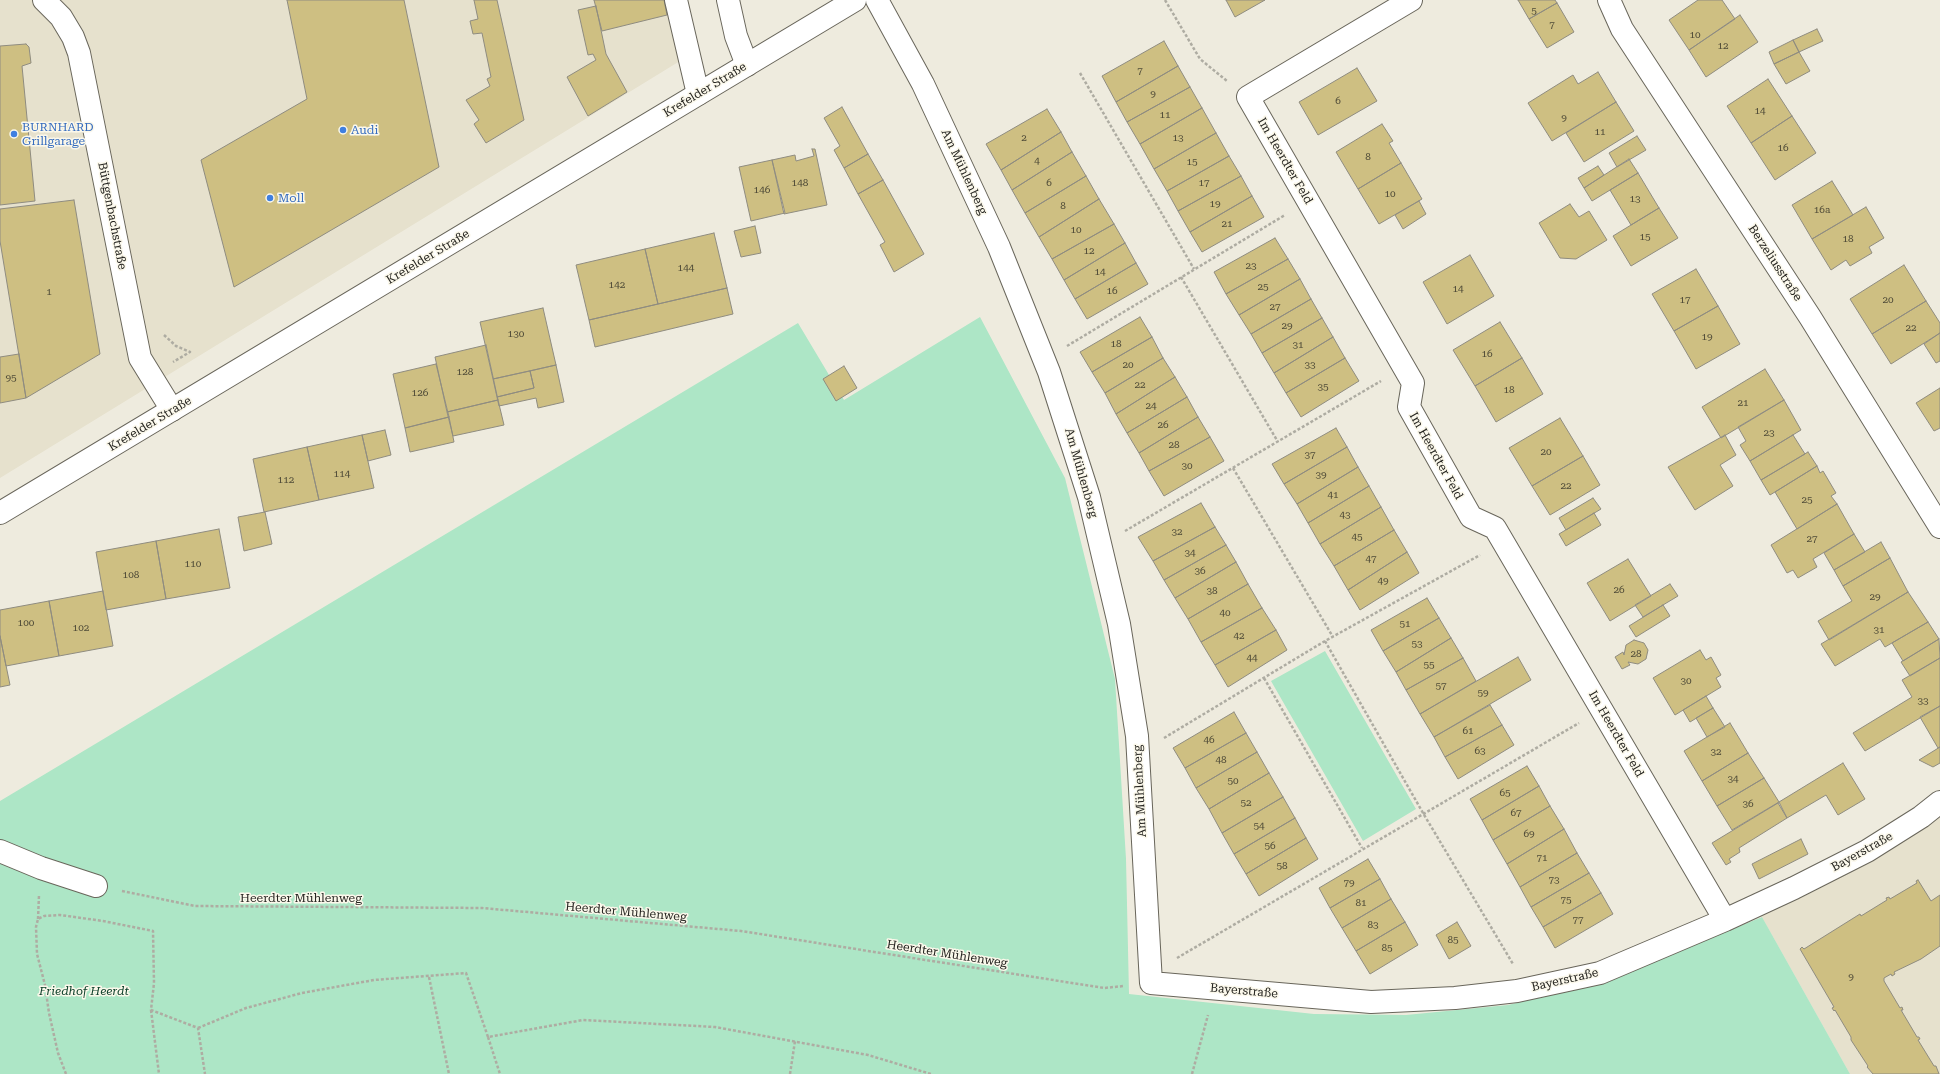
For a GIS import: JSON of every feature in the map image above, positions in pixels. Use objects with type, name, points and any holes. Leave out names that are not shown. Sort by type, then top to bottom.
[{"type":"street","name":"Büttgenbachstraße","points":[[44,0],[61,17],[73,37],[79,54],[140,358],[172,410]]},
{"type":"street","points":[[676,0],[698,94]]},
{"type":"street","points":[[728,0],[736,36],[747,65]]},
{"type":"street","name":"Krefelder Straße","points":[[0,513],[855,0]]},
{"type":"street","name":"Am Mühlenberg","points":[[877,0],[926,91],[999,247],[1044,360],[1089,497],[1119,624],[1137,736],[1151,978]]},
{"type":"street","points":[[1248,97],[1411,0]]},
{"type":"street","name":"Berzeliusstraße","points":[[1608,0],[1622,29],[1810,317],[1940,527]]},
{"type":"street","name":"Im Heerdter Feld","points":[[1248,97],[1413,383],[1409,407],[1470,518],[1496,528],[1725,920]]},
{"type":"street","name":"Bayerstraße","points":[[1151,978],[1213,989],[1371,1002],[1455,998],[1529,989],[1600,973],[1725,920],[1868,851],[1921,817],[1940,802]]},
{"type":"street","points":[[0,851],[41,868],[96,886]]},
{"type":"path","points":[[1165,0],[1200,59],[1248,97]]},
{"type":"path","points":[[1080,73],[1194,270]]},
{"type":"path","points":[[1044,360],[1308,201]]},
{"type":"path","points":[[1181,277],[1278,442]]},
{"type":"path","points":[[1100,545],[1404,367]]},
{"type":"path","points":[[1233,468],[1333,637]]},
{"type":"path","points":[[1138,754],[1324,641],[1504,542]]},
{"type":"path","points":[[1324,641],[1423,813],[1529,989]]},
{"type":"path","points":[[1264,678],[1362,848]]},
{"type":"path","points":[[1151,978],[1362,848],[1602,710]]},
{"type":"path","name":"Heerdter Mühlenweg","points":[[96,886],[195,906],[482,908],[741,931],[1104,988],[1151,978]]},
{"type":"path","points":[[66,1074],[49,1013],[45,985],[37,954],[36,927],[38,919],[44,916],[60,915],[103,921],[153,931],[154,983],[151,1010],[159,1074]]},
{"type":"path","points":[[151,1010],[198,1028],[246,1008],[302,993],[374,980],[466,973],[500,1074]]},
{"type":"path","points":[[428,977],[449,1074]]},
{"type":"path","points":[[1192,1074],[1208,1015],[1213,989]]},
{"type":"path","points":[[488,1037],[583,1020],[715,1027],[868,1055],[931,1074]]},
{"type":"path","points":[[198,1028],[205,1074]]},
{"type":"path","points":[[790,1074],[795,1041]]},
{"type":"shaded area","points":[[0,0],[682,0],[693,53],[0,478]]},
{"type":"shaded area","points":[[1940,803],[1940,1074],[1850,1074],[1758,910]]},
{"type":"green space","name":"Friedhof Heerdt","points":[[980,317],[1065,478],[1115,679],[1126,859],[1129,994],[1314,1014],[1406,1015],[1508,1005],[1601,983],[1762,917],[1850,1074],[0,1074],[0,801],[798,323],[844,400]]},
{"type":"green space","points":[[1325,651],[1416,809],[1363,841],[1271,681]]},
{"type":"building","name":"Audi","points":[[287,0],[404,0],[439,167],[234,287],[201,160],[307,99]]},
{"type":"building","points":[[474,0],[497,0],[524,120],[486,143],[474,124],[479,120],[466,100],[490,86],[487,79],[491,77],[482,33],[473,34],[470,21],[478,19]]},
{"type":"building","points":[[594,0],[664,0],[667,15],[602,31]]},
{"type":"building","points":[[1226,0],[1265,0],[1235,17]]},
{"type":"building","points":[[1518,0],[1555,0],[1557,3],[1529,19]]},
{"type":"building","points":[[1698,0],[1722,0],[1735,19],[1689,50],[1669,20]]},
{"type":"building","points":[[1557,3],[1574,32],[1547,48],[1529,19]]},
{"type":"building","points":[[596,6],[606,54],[627,92],[588,116],[567,77],[596,60],[593,54],[588,55],[578,10]]},
{"type":"building","points":[[1740,15],[1758,42],[1706,77],[1689,50]]},
{"type":"building","points":[[1817,29],[1823,41],[1799,52],[1793,40]]},
{"type":"building","points":[[1793,40],[1799,52],[1774,64],[1769,52]]},
{"type":"building","points":[[1164,41],[1178,66],[1116,102],[1102,76]]},
{"type":"building","name":"BURNHARD Grillgarage","points":[[26,44],[29,47],[31,63],[22,66],[35,201],[0,205],[0,46]]},
{"type":"building","points":[[1799,52],[1810,71],[1786,84],[1774,64]]},
{"type":"building","points":[[1178,66],[1190,87],[1127,122],[1116,102]]},
{"type":"building","points":[[1357,68],[1377,101],[1318,135],[1299,102]]},
{"type":"building","points":[[1598,72],[1616,102],[1552,141],[1528,103],[1573,75],[1578,84]]},
{"type":"building","points":[[1768,79],[1792,116],[1751,143],[1727,106]]},
{"type":"building","points":[[1190,87],[1202,108],[1140,144],[1127,122]]},
{"type":"building","points":[[1616,102],[1634,131],[1584,162],[1566,133]]},
{"type":"building","points":[[842,107],[868,154],[844,168],[834,150],[840,146],[824,118]]},
{"type":"building","points":[[1202,108],[1216,133],[1154,169],[1140,144]]},
{"type":"building","points":[[1047,109],[1061,132],[1001,170],[986,144]]},
{"type":"building","points":[[1792,116],[1816,153],[1775,180],[1751,143]]},
{"type":"building","points":[[1382,124],[1393,141],[1389,143],[1401,163],[1358,189],[1336,152]]},
{"type":"building","points":[[1061,132],[1072,152],[1012,190],[1001,170]]},
{"type":"building","points":[[1216,133],[1229,156],[1167,191],[1154,169]]},
{"type":"building","points":[[1637,136],[1646,150],[1617,167],[1609,153]]},
{"type":"building","points":[[812,149],[815,149],[827,205],[784,214],[772,160],[795,155],[796,161],[814,156]]},
{"type":"building","points":[[1072,152],[1086,176],[1025,213],[1012,190]]},
{"type":"building","points":[[868,154],[883,180],[858,194],[844,168]]},
{"type":"building","points":[[1229,156],[1241,176],[1178,211],[1167,191]]},
{"type":"building","points":[[1629,159],[1638,173],[1592,201],[1584,188]]},
{"type":"building","points":[[772,160],[785,213],[751,221],[739,167]]},
{"type":"building","points":[[1401,163],[1422,199],[1379,224],[1358,189]]},
{"type":"building","points":[[1598,166],[1604,175],[1584,188],[1578,178]]},
{"type":"building","points":[[1638,173],[1659,208],[1631,225],[1610,190]]},
{"type":"building","points":[[1086,176],[1099,199],[1039,237],[1025,213]]},
{"type":"building","points":[[1241,176],[1252,196],[1190,232],[1178,211]]},
{"type":"building","points":[[883,180],[924,254],[894,272],[880,245],[885,242],[858,194]]},
{"type":"building","points":[[1832,181],[1853,215],[1812,239],[1792,205]]},
{"type":"building","points":[[1252,196],[1264,217],[1202,252],[1190,232]]},
{"type":"building","points":[[1099,199],[1114,224],[1052,259],[1039,237]]},
{"type":"building","points":[[74,200],[100,354],[26,398],[0,241],[0,209]]},
{"type":"building","points":[[1419,201],[1426,214],[1403,229],[1395,215]]},
{"type":"building","points":[[1570,204],[1579,217],[1589,211],[1607,240],[1576,259],[1560,258],[1539,223]]},
{"type":"building","points":[[1866,207],[1884,238],[1869,247],[1872,253],[1850,266],[1846,260],[1831,270],[1812,239]]},
{"type":"building","points":[[1659,208],[1678,238],[1631,266],[1613,236]]},
{"type":"building","points":[[1114,224],[1125,243],[1064,280],[1052,259]]},
{"type":"building","points":[[755,226],[761,253],[741,257],[734,231]]},
{"type":"building","points":[[714,233],[727,288],[658,304],[645,249]]},
{"type":"building","points":[[1275,238],[1288,259],[1226,294],[1214,272]]},
{"type":"building","points":[[1125,243],[1136,263],[1075,299],[1064,280]]},
{"type":"building","points":[[645,249],[658,304],[589,320],[576,265]]},
{"type":"building","points":[[1470,255],[1494,296],[1447,324],[1423,282]]},
{"type":"building","points":[[1288,259],[1300,279],[1239,315],[1226,294]]},
{"type":"building","points":[[1136,263],[1148,284],[1087,319],[1075,299]]},
{"type":"building","points":[[1904,265],[1926,301],[1872,334],[1850,299]]},
{"type":"building","points":[[1696,269],[1718,306],[1674,331],[1652,294]]},
{"type":"building","points":[[1300,279],[1311,299],[1251,334],[1239,315]]},
{"type":"building","points":[[727,288],[733,314],[595,347],[589,320]]},
{"type":"building","points":[[1311,299],[1322,318],[1262,353],[1251,334]]},
{"type":"building","points":[[1926,301],[1940,323],[1940,333],[1891,364],[1872,334]]},
{"type":"building","points":[[1718,306],[1740,344],[1696,369],[1674,331]]},
{"type":"building","points":[[543,308],[556,365],[493,379],[480,322]]},
{"type":"building","points":[[1140,317],[1152,337],[1092,372],[1080,352]]},
{"type":"building","points":[[1322,318],[1333,337],[1274,373],[1262,353]]},
{"type":"building","points":[[1500,322],[1522,358],[1475,386],[1453,350]]},
{"type":"building","points":[[1940,333],[1940,361],[1936,363],[1924,344]]},
{"type":"building","points":[[1152,337],[1163,358],[1105,393],[1092,372]]},
{"type":"building","points":[[1333,337],[1345,358],[1286,393],[1274,373]]},
{"type":"building","points":[[486,345],[498,400],[447,412],[435,357]]},
{"type":"building","points":[[19,354],[26,398],[0,403],[0,357]]},
{"type":"building","points":[[1163,358],[1175,377],[1116,414],[1105,393]]},
{"type":"building","points":[[1345,358],[1359,381],[1301,417],[1286,393]]},
{"type":"building","points":[[1522,358],[1543,394],[1496,422],[1475,386]]},
{"type":"building","points":[[436,364],[449,417],[405,428],[393,374]]},
{"type":"building","points":[[556,365],[564,402],[538,408],[536,398],[499,406],[497,397],[534,388],[530,371]]},
{"type":"building","points":[[844,366],[857,388],[836,401],[823,379]]},
{"type":"building","points":[[1765,369],[1784,400],[1721,438],[1702,407]]},
{"type":"building","points":[[530,371],[534,388],[497,397],[493,379]]},
{"type":"building","points":[[1175,377],[1187,397],[1127,433],[1116,414]]},
{"type":"building","points":[[1940,388],[1940,428],[1934,431],[1916,403]]},
{"type":"building","points":[[1187,397],[1198,417],[1139,453],[1127,433]]},
{"type":"building","points":[[498,400],[504,425],[453,436],[447,412]]},
{"type":"building","points":[[1784,400],[1801,430],[1750,461],[1740,445],[1746,441],[1738,427]]},
{"type":"building","points":[[449,417],[454,442],[410,452],[405,428]]},
{"type":"building","points":[[1198,417],[1210,437],[1149,471],[1139,453]]},
{"type":"building","points":[[1560,418],[1583,456],[1532,486],[1509,448]]},
{"type":"building","points":[[1336,428],[1347,447],[1284,484],[1272,464]]},
{"type":"building","points":[[385,430],[391,455],[368,461],[362,435]]},
{"type":"building","points":[[362,435],[374,488],[319,500],[307,447]]},
{"type":"building","points":[[1725,435],[1736,455],[1720,465],[1733,486],[1695,510],[1668,467]]},
{"type":"building","points":[[1793,435],[1805,454],[1761,480],[1750,461]]},
{"type":"building","points":[[1210,437],[1224,461],[1164,496],[1149,471]]},
{"type":"building","points":[[307,447],[319,500],[264,512],[253,459]]},
{"type":"building","points":[[1347,447],[1358,467],[1297,504],[1284,484]]},
{"type":"building","points":[[1808,452],[1817,466],[1770,495],[1761,480]]},
{"type":"building","points":[[1583,456],[1600,485],[1550,515],[1532,486]]},
{"type":"building","points":[[1817,466],[1820,473],[1823,471],[1836,493],[1831,496],[1837,504],[1797,529],[1775,492]]},
{"type":"building","points":[[1358,467],[1369,486],[1308,523],[1297,504]]},
{"type":"building","points":[[1369,486],[1381,507],[1320,544],[1308,523]]},
{"type":"building","points":[[1593,498],[1601,509],[1566,530],[1559,518]]},
{"type":"building","points":[[1201,503],[1215,527],[1153,561],[1138,537]]},
{"type":"building","points":[[1837,504],[1854,534],[1813,559],[1817,567],[1798,578],[1793,570],[1787,573],[1771,545]]},
{"type":"building","points":[[1381,507],[1394,530],[1334,566],[1320,544]]},
{"type":"building","points":[[265,512],[272,544],[244,551],[238,517]]},
{"type":"building","points":[[1594,513],[1601,525],[1566,546],[1559,534]]},
{"type":"building","points":[[1215,527],[1226,545],[1164,580],[1153,561]]},
{"type":"building","points":[[219,529],[230,588],[166,599],[156,541]]},
{"type":"building","points":[[1394,530],[1407,552],[1348,590],[1334,566]]},
{"type":"building","points":[[1854,534],[1865,552],[1834,570],[1824,553]]},
{"type":"building","points":[[156,541],[166,599],[106,610],[96,552]]},
{"type":"building","points":[[1881,542],[1890,558],[1843,586],[1834,570]]},
{"type":"building","points":[[1226,545],[1236,562],[1175,598],[1164,580]]},
{"type":"building","points":[[1407,552],[1419,573],[1360,610],[1348,590]]},
{"type":"building","points":[[1890,558],[1908,592],[1829,640],[1818,621],[1852,601],[1843,586]]},
{"type":"building","points":[[1628,559],[1651,596],[1610,621],[1587,583]]},
{"type":"building","points":[[1236,562],[1248,584],[1188,619],[1175,598]]},
{"type":"building","points":[[1248,584],[1262,608],[1201,642],[1188,619]]},
{"type":"building","points":[[1670,584],[1678,596],[1643,617],[1635,605]]},
{"type":"building","points":[[103,591],[113,646],[59,656],[49,601]]},
{"type":"building","points":[[1908,592],[1928,622],[1885,647],[1880,639],[1835,666],[1821,644]]},
{"type":"building","points":[[1427,598],[1439,618],[1383,651],[1371,630]]},
{"type":"building","points":[[49,601],[59,656],[6,666],[0,636],[0,610]]},
{"type":"building","points":[[1663,605],[1670,616],[1636,637],[1629,626]]},
{"type":"building","points":[[1262,608],[1276,630],[1215,665],[1201,642]]},
{"type":"building","points":[[1439,618],[1451,638],[1396,672],[1383,651]]},
{"type":"building","points":[[1928,622],[1939,639],[1903,661],[1892,643]]},
{"type":"building","points":[[1276,630],[1287,650],[1228,687],[1215,665]]},
{"type":"building","points":[[0,636],[10,685],[0,687]]},
{"type":"building","points":[[1451,638],[1463,658],[1406,690],[1396,672]]},
{"type":"building","points":[[1939,639],[1940,658],[1910,676],[1901,662]]},
{"type":"building","points":[[1634,640],[1644,643],[1648,650],[1646,659],[1638,664],[1628,662],[1630,665],[1622,669],[1615,657],[1623,652],[1624,655],[1626,645]]},
{"type":"building","points":[[1700,650],[1706,660],[1711,657],[1721,675],[1716,678],[1721,687],[1675,715],[1653,678]]},
{"type":"building","points":[[1518,657],[1531,680],[1434,737],[1420,714]]},
{"type":"building","points":[[1463,658],[1476,681],[1420,714],[1406,690]]},
{"type":"building","points":[[1940,658],[1940,706],[1865,751],[1853,733],[1912,697],[1902,680]]},
{"type":"building","points":[[1706,696],[1713,708],[1690,722],[1683,710]]},
{"type":"building","points":[[1490,705],[1502,725],[1445,757],[1434,737]]},
{"type":"building","points":[[1940,706],[1940,747],[1938,748],[1920,717]]},
{"type":"building","points":[[1713,708],[1725,727],[1707,737],[1696,718]]},
{"type":"building","points":[[1234,712],[1246,733],[1185,768],[1173,748]]},
{"type":"building","points":[[1730,723],[1748,753],[1702,781],[1684,751]]},
{"type":"building","points":[[1502,725],[1514,745],[1458,779],[1445,757]]},
{"type":"building","points":[[1246,733],[1257,752],[1196,788],[1185,768]]},
{"type":"building","points":[[1940,747],[1940,763],[1933,767],[1919,760]]},
{"type":"building","points":[[1257,752],[1269,773],[1209,809],[1196,788]]},
{"type":"building","points":[[1748,753],[1764,778],[1717,806],[1702,781]]},
{"type":"building","points":[[1843,763],[1865,799],[1838,815],[1826,795],[1787,818],[1779,802]]},
{"type":"building","points":[[1527,766],[1539,786],[1482,820],[1470,799]]},
{"type":"building","points":[[1269,773],[1283,797],[1222,833],[1209,809]]},
{"type":"building","points":[[1764,778],[1779,802],[1732,830],[1717,806]]},
{"type":"building","points":[[1539,786],[1550,806],[1493,840],[1482,820]]},
{"type":"building","points":[[1283,797],[1295,818],[1234,854],[1222,833]]},
{"type":"building","points":[[1778,803],[1787,818],[1739,848],[1740,852],[1729,859],[1731,862],[1726,865],[1712,843]]},
{"type":"building","points":[[1550,806],[1564,829],[1507,864],[1493,840]]},
{"type":"building","points":[[1295,818],[1306,838],[1246,874],[1234,854]]},
{"type":"building","points":[[1564,829],[1577,853],[1520,887],[1507,864]]},
{"type":"building","points":[[1306,838],[1318,859],[1259,896],[1246,874]]},
{"type":"building","points":[[1801,839],[1808,854],[1759,879],[1752,864]]},
{"type":"building","points":[[1577,853],[1589,873],[1531,907],[1520,887]]},
{"type":"building","points":[[1368,859],[1380,879],[1330,908],[1319,888]]},
{"type":"building","points":[[1589,873],[1601,893],[1543,927],[1531,907]]},
{"type":"building","points":[[1380,879],[1391,899],[1342,928],[1330,908]]},
{"type":"building","points":[[1918,880],[1931,901],[1940,895],[1940,946],[1921,959],[1894,972],[1895,974],[1892,976],[1891,974],[1884,978],[1884,981],[1900,1008],[1902,1007],[1903,1010],[1901,1010],[1917,1037],[1919,1037],[1920,1039],[1918,1040],[1934,1066],[1936,1066],[1939,1074],[1873,1074],[1867,1067],[1868,1066],[1851,1040],[1851,1037],[1835,1010],[1834,1011],[1832,1008],[1834,1007],[1800,949],[1802,947],[1804,949],[1860,914],[1861,916],[1887,900],[1886,898],[1889,897],[1890,899],[1917,883],[1916,881]]},
{"type":"building","points":[[1601,893],[1613,914],[1555,948],[1543,927]]},
{"type":"building","points":[[1391,899],[1405,922],[1356,951],[1342,928]]},
{"type":"building","points":[[1405,922],[1418,945],[1370,974],[1356,951]]},
{"type":"building","points":[[1457,922],[1471,946],[1449,959],[1436,935]]},
{"type":"place","name":"Audi","points":[[343,130]]},
{"type":"place","name":"BURNHARD Grillgarage","points":[[14,134]]},
{"type":"place","name":"Moll","points":[[270,198]]}]
